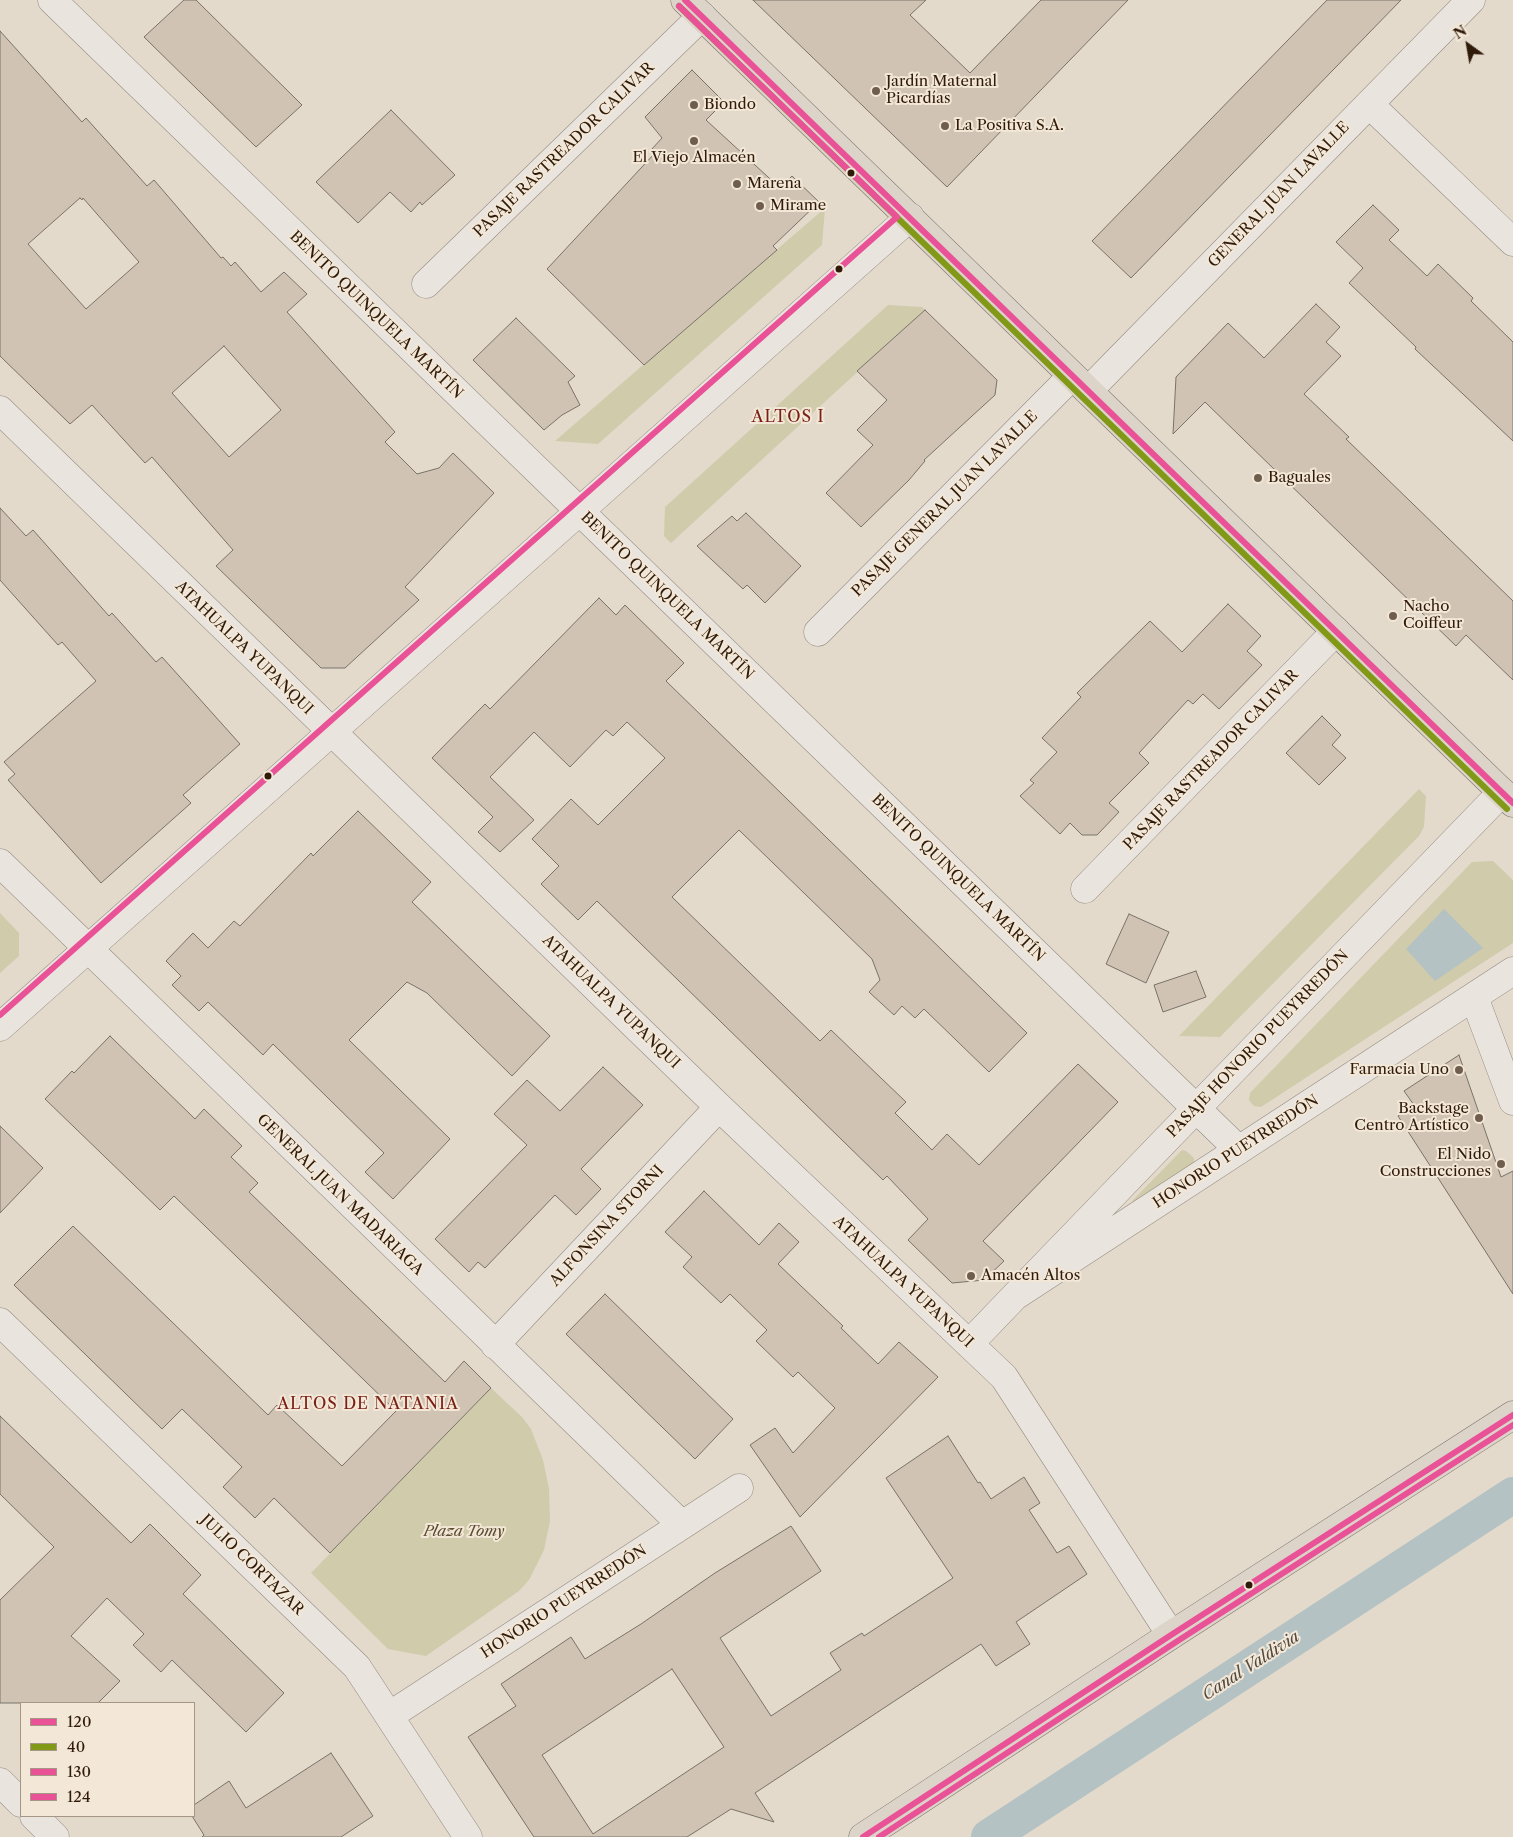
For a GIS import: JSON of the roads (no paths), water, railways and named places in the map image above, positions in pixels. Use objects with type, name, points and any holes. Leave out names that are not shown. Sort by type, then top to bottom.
[{"type":"main road","points":[[694,8],[1507,797]]},
{"type":"main road","points":[[863,1837],[1171,1635],[1513,1415]]},
{"type":"street","name":"BENITO QUINQUELA MARTÍN","points":[[52,0],[1239,1150]]},
{"type":"street","name":"GENERAL JUAN LAVALLE","points":[[1080,383],[1369,104],[1471,0]]},
{"type":"street","name":"PASAJE RASTREADOR CALIVAR","points":[[426,284],[694,8]]},
{"type":"street","points":[[1369,104],[1513,242]]},
{"type":"street","points":[[0,1027],[910,217]]},
{"type":"street","name":"PASAJE GENERAL JUAN LAVALLE","points":[[818,632],[1080,383]]},
{"type":"street","name":"ATAHUALPA YUPANQUI","points":[[0,410],[720,1107],[1004,1377],[1171,1635]]},
{"type":"street","name":"PASAJE RASTREADOR CALIVAR","points":[[1085,889],[1336,632]]},
{"type":"street","name":"PASAJE HONORIO PUEYRREDÓN","points":[[1015,1296],[1196,1108],[1507,797]]},
{"type":"street","name":"GENERAL JUAN MADARIAGA","points":[[0,863],[682,1526]]},
{"type":"street","name":"HONORIO PUEYRREDÓN","points":[[969,1344],[1015,1296],[1513,971]]},
{"type":"street","points":[[1474,997],[1513,1102]]},
{"type":"street","name":"ALFONSINA STORNI","points":[[495,1345],[720,1107]]},
{"type":"street","name":"JULIO CORTAZAR","points":[[0,1322],[357,1667],[468,1837]]},
{"type":"street","name":"HONORIO PUEYRREDÓN","points":[[390,1716],[739,1488]]},
{"type":"street","points":[[0,1782],[20,1803]]},
{"type":"street","points":[[35,1817],[55,1837]]},
{"type":"waterway","name":"Canal Valdivia","points":[[989,1837],[1513,1495]]},
{"type":"place","name":"Jardín Maternal Picardías","points":[[876,91]]},
{"type":"place","name":"Biondo","points":[[694,105]]},
{"type":"place","name":"La Positiva S.A.","points":[[945,126]]},
{"type":"place","name":"El Viejo Almacén","points":[[694,141]]},
{"type":"place","name":"Marena","points":[[737,184]]},
{"type":"place","name":"Mirame","points":[[760,206]]},
{"type":"place","name":"Baguales","points":[[1258,478]]},
{"type":"place","name":"Nacho Coiffeur","points":[[1393,616]]},
{"type":"place","name":"Farmacia Uno","points":[[1459,1070]]},
{"type":"place","name":"Backstage Centro Artístico","points":[[1479,1118]]},
{"type":"place","name":"El Nido Construcciones","points":[[1501,1164]]},
{"type":"place","name":"Amacén Altos","points":[[971,1276]]},
{"type":"district","name":"ALTOS I","points":[[788,417]]},
{"type":"district","name":"ALTOS DE NATANIA","points":[[368,1404]]},
{"type":"park label","name":"Plaza Tomy","points":[[464,1532]]}]
